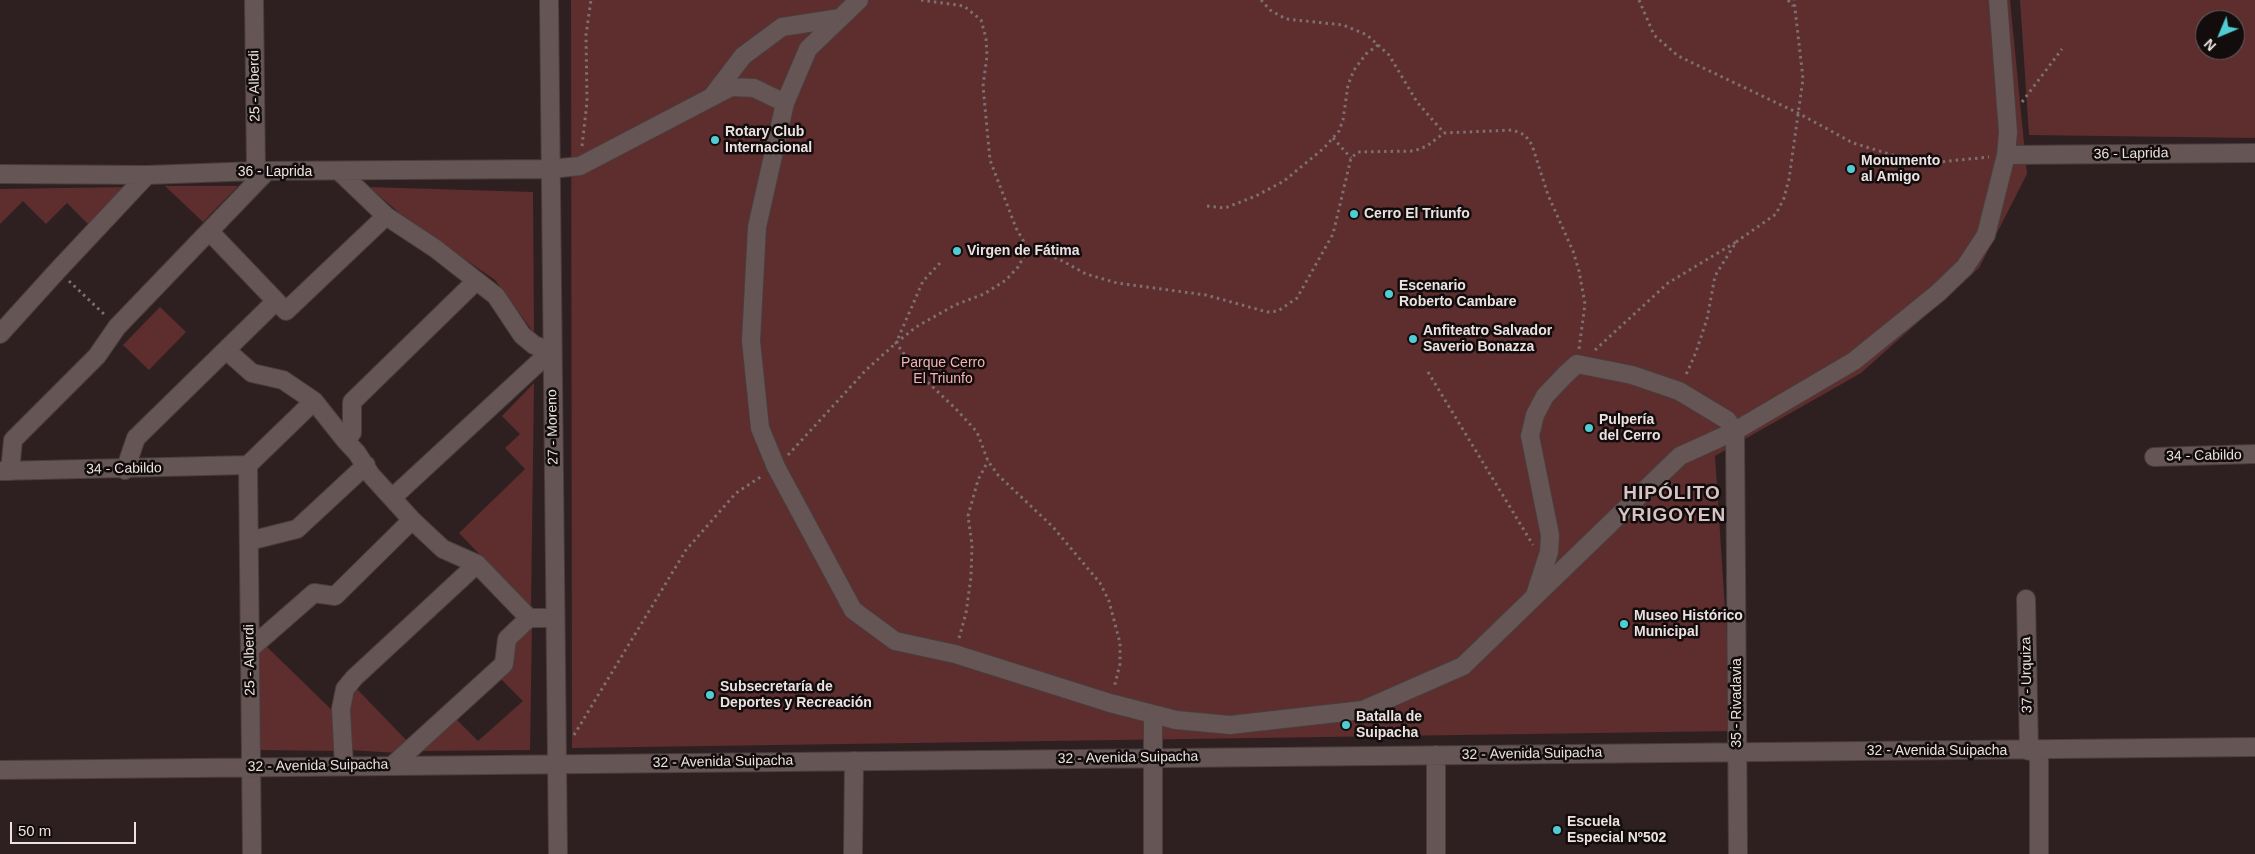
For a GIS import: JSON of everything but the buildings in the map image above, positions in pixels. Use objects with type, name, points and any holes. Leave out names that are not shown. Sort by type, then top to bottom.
[{"type":"street","name":"25 - Alberdi","points":[[254,0],[261,172]]},
{"type":"street","name":"27 - Moreno","points":[[549,0],[554,618],[558,854]]},
{"type":"street","points":[[859,0],[808,49],[784,103],[757,227],[751,341],[760,428],[776,467],[853,610],[895,641],[955,654],[1110,703],[1176,720],[1230,724],[1363,710],[1463,666],[1680,456],[1735,431],[1854,361],[1938,293],[1964,267],[1986,235],[2006,155],[2008,132],[1998,0]]},
{"type":"street","points":[[710,98],[743,56],[782,27],[840,18]]},
{"type":"street","points":[[580,166],[732,87],[754,88],[784,103]]},
{"type":"street","name":"36 - Laprida","points":[[2006,155],[2255,153]]},
{"type":"street","name":"36 - Laprida","points":[[0,174],[147,175],[551,169],[580,166]]},
{"type":"street","points":[[5,471],[12,440],[97,356],[117,327],[210,232],[261,172]]},
{"type":"street","points":[[340,172],[386,216],[436,249],[496,296],[522,336],[534,345],[552,351],[392,498]]},
{"type":"street","points":[[0,334],[147,175]]},
{"type":"street","points":[[210,232],[286,311],[386,216]]},
{"type":"street","points":[[345,440],[352,432],[352,402],[476,281]]},
{"type":"street","points":[[125,470],[136,438],[276,301]]},
{"type":"street","points":[[226,350],[252,374],[283,380],[314,401],[366,465],[371,475],[412,520],[443,549],[476,564],[529,618]]},
{"type":"street","points":[[1534,596],[1549,552],[1548,520],[1532,453],[1530,436],[1535,416],[1545,396],[1577,364],[1632,375],[1679,391],[1727,420],[1735,431]]},
{"type":"street","points":[[248,465],[314,401]]},
{"type":"street","name":"35 - Rivadavia","points":[[1735,431],[1738,854]]},
{"type":"street","name":"34 - Cabildo","points":[[2154,457],[2255,454]]},
{"type":"street","name":"25 - Alberdi","points":[[248,465],[252,854]]},
{"type":"street","name":"34 - Cabildo","points":[[5,471],[125,470],[248,465]]},
{"type":"street","points":[[249,541],[297,529],[366,465]]},
{"type":"street","points":[[250,649],[314,593],[335,596],[412,520]]},
{"type":"street","points":[[344,766],[341,709],[345,689],[354,678],[476,564]]},
{"type":"street","name":"37 - Urquiza","points":[[2026,600],[2039,854]]},
{"type":"street","points":[[392,766],[504,664],[507,639],[529,618],[554,618]]},
{"type":"street","points":[[1153,714],[1153,854]]},
{"type":"street","name":"32 - Avenida Suipacha","points":[[0,770],[1738,752],[2034,751],[2255,747]]},
{"type":"street","points":[[1436,755],[1436,854]]},
{"type":"street","points":[[853,854],[854,761]]},
{"type":"path","points":[[580,166],[587,102],[586,34],[591,0]]},
{"type":"path","points":[[921,0],[964,6],[980,20],[986,38],[983,86],[990,160],[1016,228],[1028,248],[1059,260],[1086,274],[1117,283],[1206,295],[1267,312],[1278,311],[1297,298],[1333,234],[1351,158],[1358,152],[1414,151],[1427,146],[1444,133],[1512,130],[1525,135],[1532,145],[1548,196],[1573,251],[1579,271],[1585,304],[1577,364]]},
{"type":"path","points":[[1261,0],[1270,10],[1286,18],[1308,23],[1329,23],[1356,29],[1378,44],[1397,67],[1417,102],[1444,133]]},
{"type":"path","points":[[1638,0],[1654,35],[1678,56],[1798,113],[1853,143],[1896,156],[1939,162],[2006,155]]},
{"type":"path","points":[[1788,0],[1794,6]]},
{"type":"path","points":[[1577,364],[1606,342],[1648,299],[1668,283],[1736,242],[1776,214],[1784,198],[1789,180],[1803,79],[1794,0]]},
{"type":"path","points":[[1207,206],[1225,208],[1256,196],[1284,181],[1304,166],[1339,131],[1343,120],[1348,85],[1354,70],[1366,54],[1378,44]]},
{"type":"path","points":[[2020,106],[2062,49]]},
{"type":"path","points":[[1333,138],[1351,158]]},
{"type":"path","points":[[1679,391],[1696,352],[1706,319],[1715,276],[1736,242]]},
{"type":"path","points":[[572,738],[686,550],[736,493],[776,467],[866,370],[896,343],[916,328],[955,305],[984,294],[1006,280],[1018,267],[1028,248]]},
{"type":"path","points":[[896,343],[923,281],[940,263]]},
{"type":"path","points":[[58,270],[117,327]]},
{"type":"path","points":[[896,343],[918,373],[977,432],[988,462],[998,475],[1053,527],[1089,568],[1109,601],[1120,643],[1120,657],[1110,703]]},
{"type":"path","points":[[1428,372],[1545,565]]},
{"type":"path","points":[[955,654],[966,613],[971,576],[972,545],[968,516],[978,480],[988,462]]},
{"type":"green space","name":"Parque Cerro El Triunfo","points":[[571,0],[2010,0],[2027,174],[1979,268],[1861,373],[1715,456],[1733,731],[572,748]]},
{"type":"green space","points":[[2020,0],[2255,0],[2255,138],[2029,135]]},
{"type":"green space","points":[[165,186],[238,186],[203,222]]},
{"type":"green space","points":[[129,187],[91,227],[67,203],[46,224],[23,201],[0,224],[0,189]]},
{"type":"green space","points":[[369,187],[533,192],[534,333],[495,280],[404,217]]},
{"type":"green space","points":[[160,307],[186,332],[149,370],[123,345]]},
{"type":"green space","points":[[534,383],[531,608],[459,533],[525,469],[505,448],[520,434],[502,416]]},
{"type":"green space","points":[[532,625],[530,750],[416,751],[454,717],[478,741],[523,701],[497,675],[510,642]]},
{"type":"green space","points":[[265,645],[338,716],[339,751],[257,750],[256,656]]},
{"type":"green space","points":[[356,688],[409,743],[398,753],[349,750],[346,713]]},
{"type":"place","name":"Rotary Club Internacional","points":[[715,140]]},
{"type":"place","name":"Monumento al Amigo","points":[[1851,169]]},
{"type":"place","name":"Cerro El Triunfo","points":[[1354,214]]},
{"type":"place","name":"Virgen de Fátima","points":[[957,251]]},
{"type":"place","name":"Escenario Roberto Cambare","points":[[1389,294]]},
{"type":"place","name":"Anfiteatro Salvador Saverio Bonazza","points":[[1413,339]]},
{"type":"place","name":"Pulpería del Cerro","points":[[1589,428]]},
{"type":"place","name":"Museo Histórico Municipal","points":[[1624,624]]},
{"type":"place","name":"Subsecretaría de Deportes y Recreación","points":[[710,695]]},
{"type":"place","name":"Batalla de Suipacha","points":[[1346,725]]},
{"type":"place","name":"Escuela Especial Nº502","points":[[1557,830]]},
{"type":"district","name":"HIPÓLITO YRIGOYEN","points":[[1672,505]]}]
